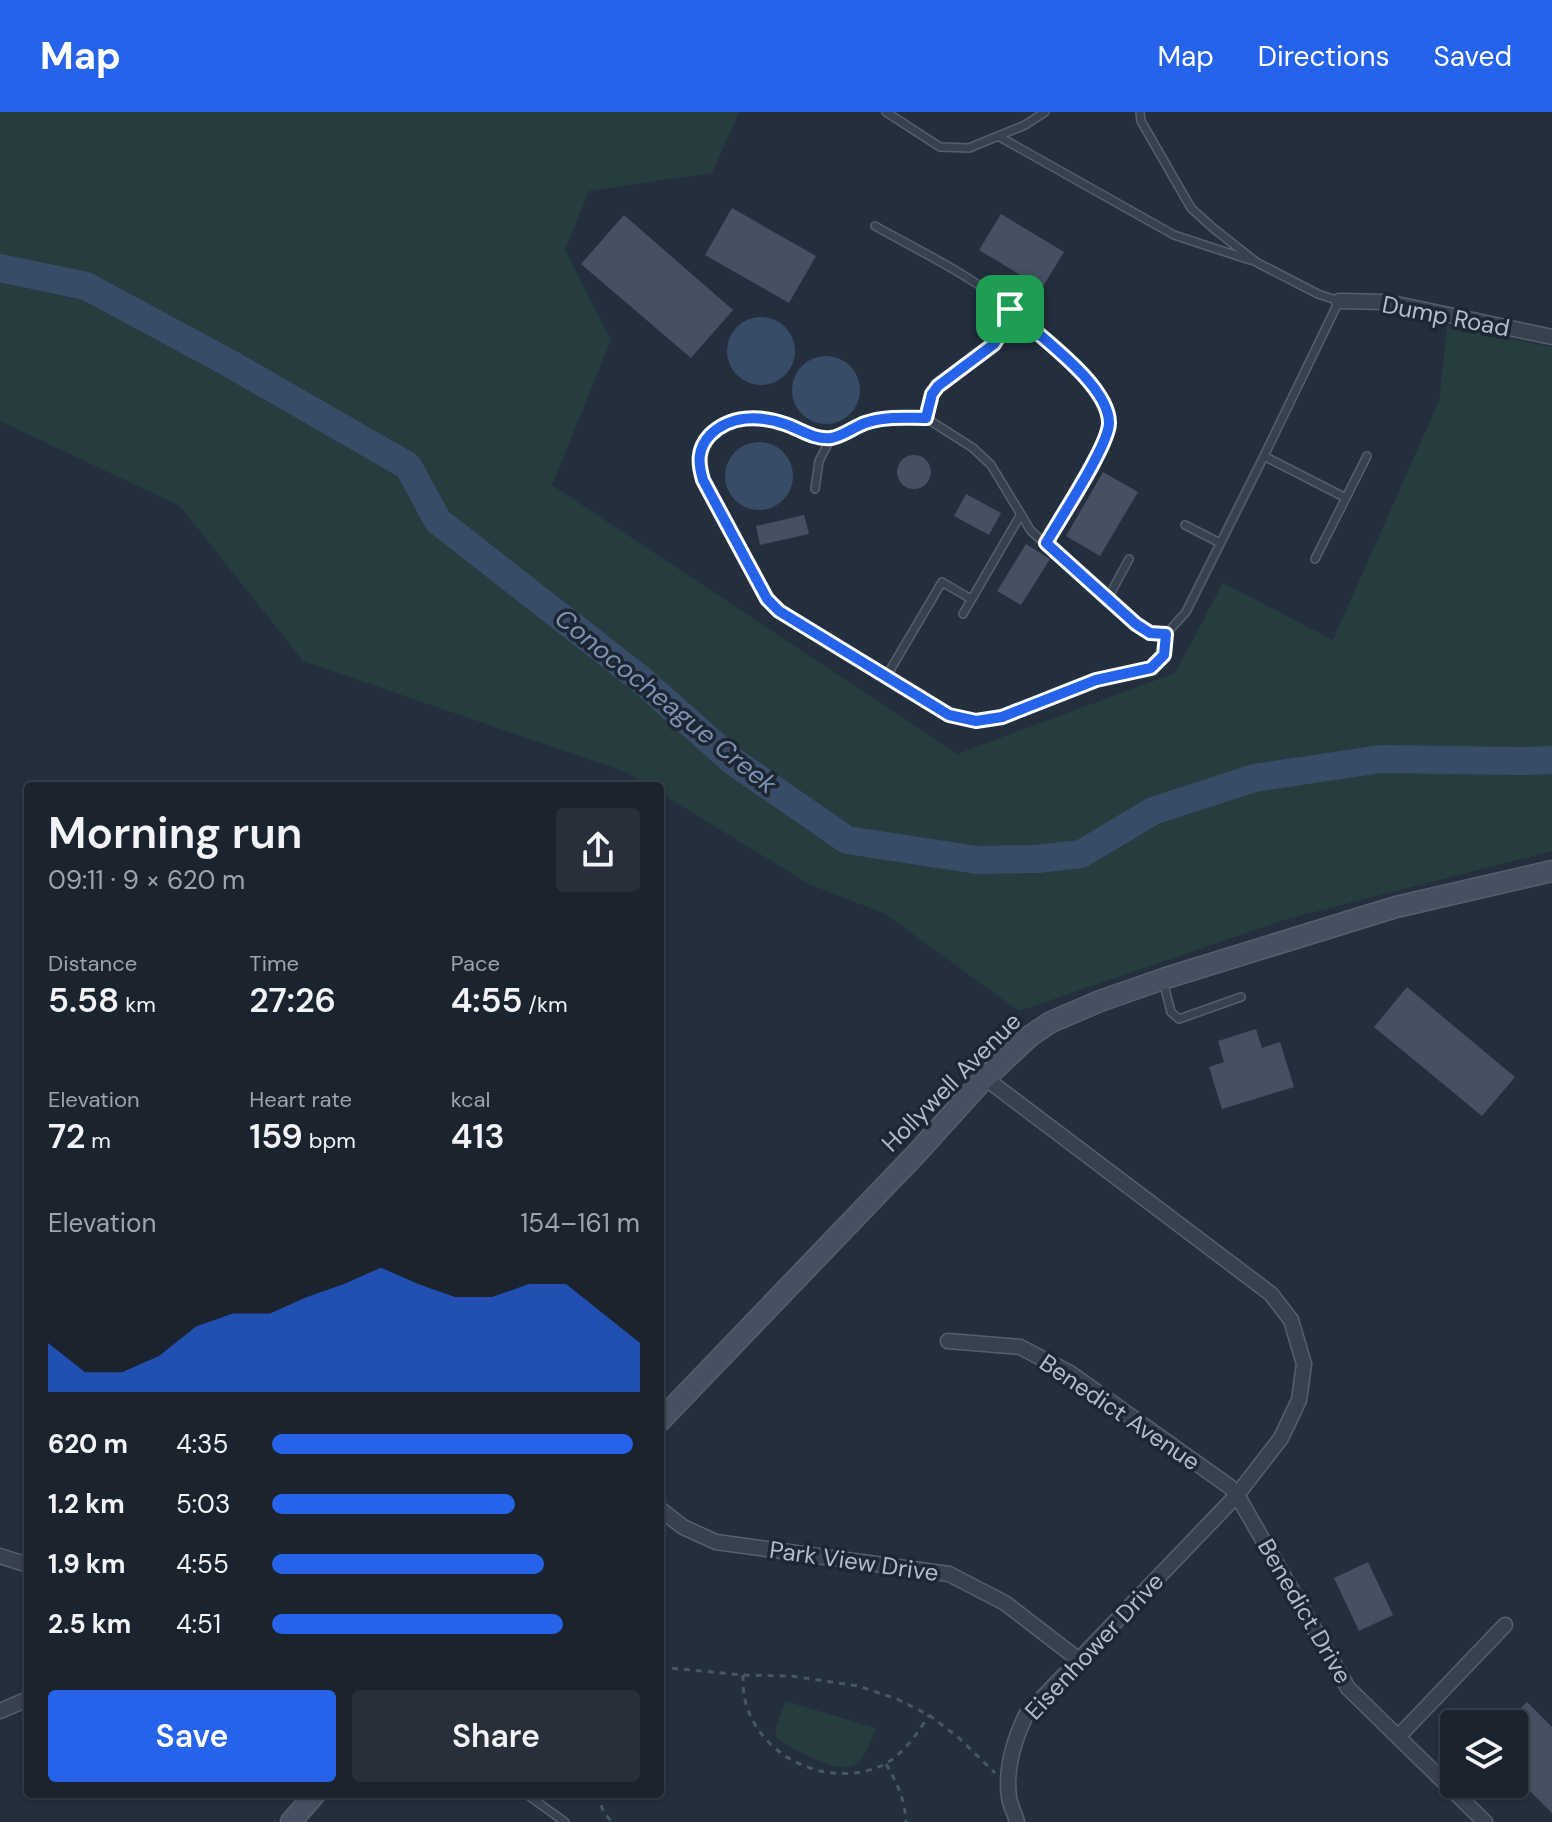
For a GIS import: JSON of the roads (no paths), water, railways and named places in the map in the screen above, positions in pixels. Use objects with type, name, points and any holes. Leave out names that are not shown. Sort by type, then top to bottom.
[{"type":"street","name":"Dump Road","points":[[1339,301],[1387,302],[1552,337]]},
{"type":"street","name":"Hollywell Avenue","points":[[664,1417],[985,1078],[1030,1036],[1051,1022],[1163,979],[1396,907],[1552,871]]},
{"type":"street","name":"Eisenhower Drive","points":[[985,1078],[1271,1294],[1291,1320],[1304,1364],[1299,1400],[1281,1438],[1237,1495],[1026,1715],[1014,1742],[1009,1770],[1009,1798],[1017,1822]]},
{"type":"street","name":"Benedict Avenue","points":[[948,1341],[1020,1347],[1070,1373],[1237,1495]]},
{"type":"street","name":"Benedict Drive","points":[[1237,1495],[1348,1688],[1485,1822]]},
{"type":"street","name":"Park View Drive","points":[[664,1512],[683,1527],[716,1542],[949,1574],[1005,1603],[1079,1660]]},
{"type":"street","points":[[0,1556],[24,1564]]},
{"type":"street","points":[[1398,1737],[1505,1625]]},
{"type":"street","points":[[0,1711],[24,1701]]},
{"type":"street","points":[[291,1822],[312,1798]]},
{"type":"lane","points":[[886,112],[940,147],[969,148],[1025,125],[1045,112]]},
{"type":"lane","points":[[1132,112],[1140,117],[1191,208],[1256,262]]},
{"type":"lane","points":[[998,136],[1174,235],[1256,262],[1318,294],[1339,301],[1186,612],[1166,634],[1164,655],[1151,668],[1096,680],[1002,717],[976,721],[949,715],[779,611],[767,599],[703,480],[699,466],[700,450],[723,424],[746,418],[764,418],[812,436],[831,438],[865,423],[889,417],[926,418],[973,448],[991,465],[1031,531],[1136,624],[1150,633],[1166,634]]},
{"type":"lane","points":[[875,226],[959,273],[998,299],[1075,366],[1096,389],[1106,406],[1110,425],[1104,444],[1046,543]]},
{"type":"lane","points":[[926,418],[932,394],[938,386],[994,344],[1004,328],[1010,309]]},
{"type":"lane","points":[[815,489],[819,461],[831,438]]},
{"type":"lane","points":[[1264,456],[1346,498]]},
{"type":"lane","points":[[1315,559],[1367,456]]},
{"type":"lane","points":[[963,614],[1021,514]]},
{"type":"lane","points":[[1185,525],[1220,543]]},
{"type":"lane","points":[[1108,598],[1129,559]]},
{"type":"lane","points":[[886,677],[942,582],[971,599]]},
{"type":"lane","points":[[1163,979],[1171,1012],[1179,1019],[1241,997]]},
{"type":"lane","points":[[532,1798],[565,1822]]},
{"type":"water","points":[[761,317],[785,327],[795,351],[785,375],[761,385],[737,375],[727,351],[737,327]]},
{"type":"water","points":[[826,356],[850,366],[860,390],[850,414],[826,424],[802,414],[792,390],[802,366]]},
{"type":"water","points":[[759,442],[783,452],[793,476],[783,500],[759,510],[735,500],[725,476],[735,452]]},
{"type":"waterway","name":"Conococheague Creek","points":[[0,268],[86,286],[229,363],[408,466],[438,521],[639,678],[734,762],[847,840],[977,860],[1037,859],[1081,854],[1153,811],[1254,778],[1381,759],[1552,760]]}]
